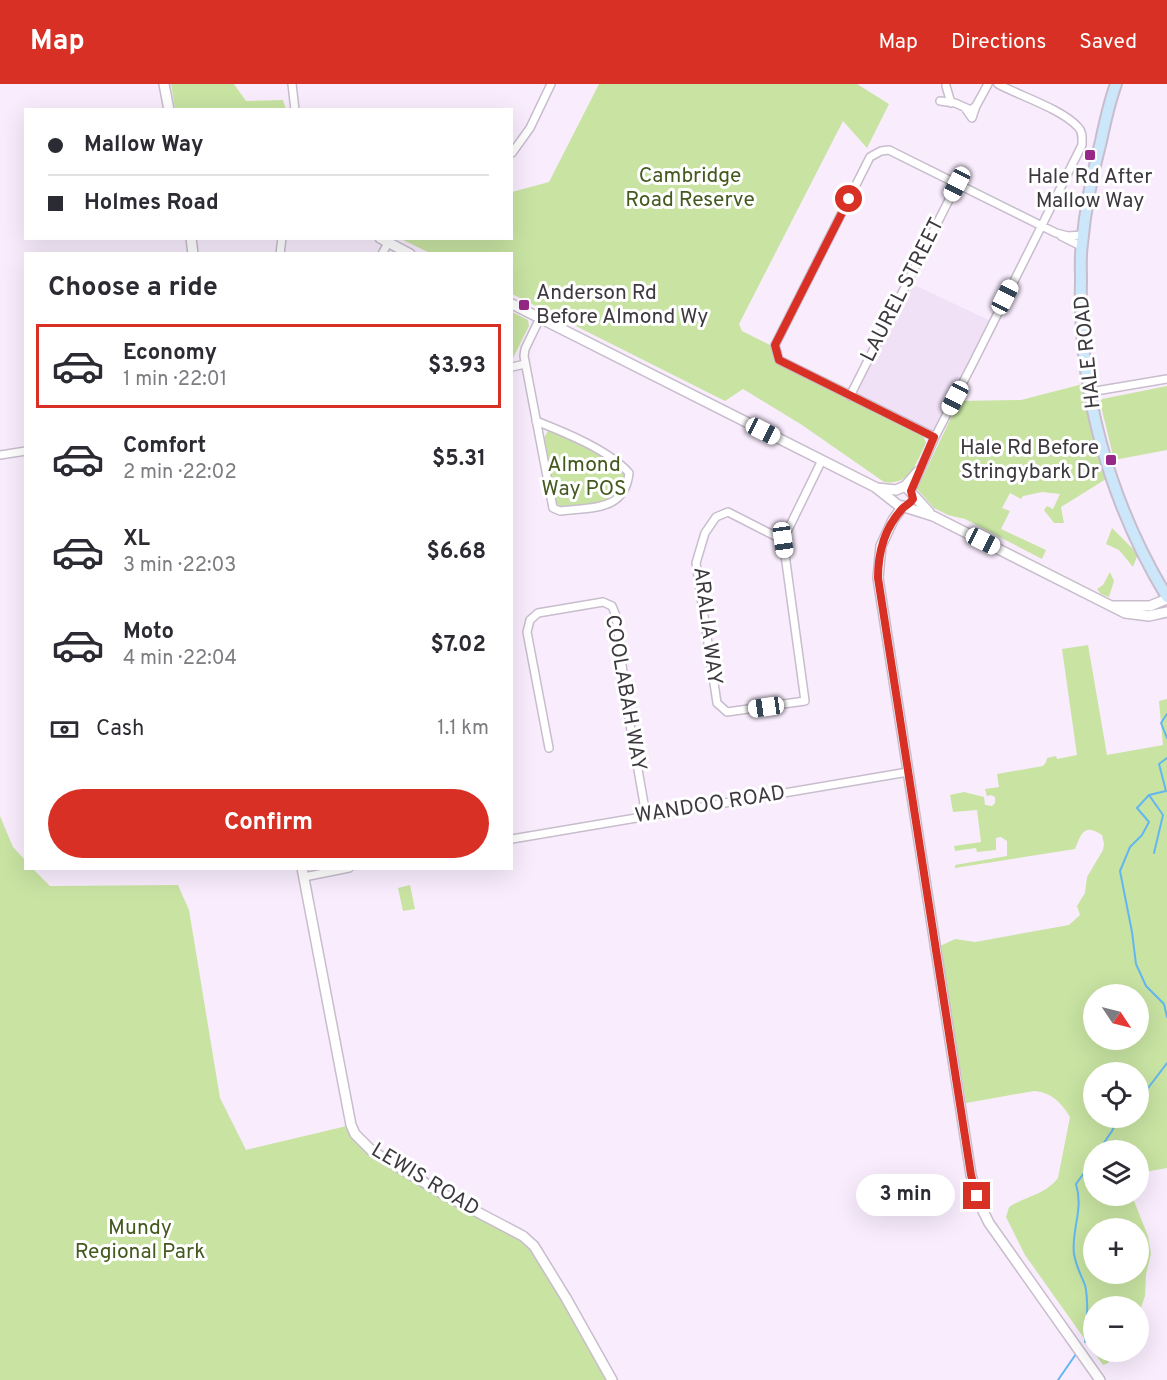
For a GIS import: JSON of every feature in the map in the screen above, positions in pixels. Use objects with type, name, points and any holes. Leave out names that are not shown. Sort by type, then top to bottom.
[{"type":"main road","name":"HALE ROAD","points":[[1116,84],[1095,164],[1082,240],[1081,326],[1090,392],[1100,441],[1122,505],[1167,598]]},
{"type":"main road","name":"HALE ROAD","points":[[1104,129],[1122,84]]},
{"type":"street","points":[[164,84],[169,108]]},
{"type":"street","points":[[292,84],[295,108]]},
{"type":"street","points":[[513,152],[530,128],[551,84]]},
{"type":"street","points":[[940,101],[971,110],[976,106],[988,84]]},
{"type":"street","points":[[900,504],[894,496],[906,490],[921,467],[1082,145],[1082,135],[1078,127],[1063,116],[998,84]]},
{"type":"street","points":[[946,86],[951,103]]},
{"type":"street","points":[[934,437],[779,360],[775,345],[870,157],[881,151],[889,150],[1056,233],[1073,244],[1082,240]]},
{"type":"street","name":"LAUREL STREET","points":[[850,396],[957,184]]},
{"type":"street","points":[[1056,233],[1082,240]]},
{"type":"street","points":[[384,241],[406,252]]},
{"type":"street","points":[[513,304],[875,487],[900,504],[933,516],[1112,606],[1131,614],[1149,616],[1167,612]]},
{"type":"street","points":[[536,421],[620,461],[630,473],[622,495],[611,504],[560,511],[553,507],[536,421],[525,364],[525,349],[540,318]]},
{"type":"street","points":[[513,367],[525,364]]},
{"type":"street","points":[[1090,392],[1167,379]]},
{"type":"street","points":[[0,455],[24,451]]},
{"type":"street","points":[[783,540],[822,460]]},
{"type":"street","points":[[875,487],[906,490],[933,516]]},
{"type":"street","points":[[900,504],[911,502],[906,490]]},
{"type":"street","points":[[900,504],[881,546],[878,578],[971,1175],[979,1203],[989,1223],[1100,1380]]},
{"type":"street","name":"ARALIA WAY","points":[[728,512],[783,540],[805,701],[727,712],[717,703],[696,563],[705,533],[716,517],[728,512]]},
{"type":"street","points":[[1112,606],[1150,606],[1167,598]]},
{"type":"street","name":"COOLABAH WAY","points":[[549,748],[527,632],[530,620],[538,613],[603,602],[612,606],[616,616],[628,713],[646,815]]},
{"type":"street","name":"WANDOO ROAD","points":[[513,838],[908,772]]},
{"type":"street","points":[[303,873],[331,870]]},
{"type":"street","name":"LEWIS ROAD","points":[[303,873],[351,1125],[355,1134],[372,1151],[446,1195],[523,1236],[534,1246],[612,1380]]},
{"type":"shaded area","points":[[908,282],[993,322],[935,437],[850,396]]},
{"type":"green space","points":[[171,84],[234,84],[246,101],[283,100],[286,108],[175,108]]},
{"type":"green space","name":"Cambridge Road Reserve","points":[[599,84],[857,84],[889,104],[867,148],[843,121],[739,324],[742,331],[774,347],[777,362],[923,435],[926,443],[911,472],[900,480],[884,482],[802,425],[743,389],[725,401],[513,295],[513,252],[428,252],[403,240],[513,240],[513,192],[549,182]]},
{"type":"green space","points":[[513,312],[528,320],[529,326],[513,358]]},
{"type":"green space","points":[[1083,384],[1093,433],[1106,479],[1061,507],[1064,523],[1054,523],[1044,510],[1047,506],[1053,509],[1060,494],[1042,492],[1023,496],[1021,499],[1010,493],[1002,508],[1010,511],[1001,529],[1046,550],[1042,559],[965,519],[948,515],[934,508],[917,489],[959,401],[1021,400]]},
{"type":"green space","points":[[1167,386],[1167,450],[1114,460],[1100,402],[1102,399]]},
{"type":"green space","name":"Almond Way POS","points":[[549,429],[619,461],[629,473],[628,482],[611,504],[564,509],[556,503],[544,438]]},
{"type":"green space","points":[[1112,528],[1138,554],[1133,567],[1119,550],[1106,544]]},
{"type":"green space","points":[[1110,572],[1114,581],[1109,597],[1101,594],[1097,589],[1103,585]]},
{"type":"green space","points":[[1088,645],[1107,755],[1163,745],[1159,701],[1167,699],[1167,1168],[1149,1171],[1149,1140],[1083,1140],[1083,1206],[1136,1206],[1141,1218],[1083,1218],[1083,1284],[1146,1284],[1145,1296],[1083,1296],[1083,1337],[1025,1255],[1006,1217],[1009,1207],[1041,1192],[1058,1178],[1070,1117],[1055,1099],[1046,1093],[1034,1091],[966,1103],[940,946],[955,939],[975,942],[1069,925],[1080,915],[1077,906],[1085,893],[1087,877],[1103,850],[1102,835],[1096,831],[1087,830],[1081,835],[1075,849],[955,868],[955,865],[1007,856],[1007,841],[1001,837],[996,838],[996,850],[977,852],[976,848],[955,851],[954,846],[981,842],[977,810],[953,812],[950,795],[964,792],[984,797],[985,805],[992,806],[995,803],[995,797],[987,796],[985,789],[999,787],[997,774],[1043,766],[1047,758],[1056,756],[1057,759],[1077,755],[1062,649]]},
{"type":"green space","name":"Mundy Regional Park","points":[[0,816],[13,847],[24,859],[24,870],[34,870],[50,886],[178,885],[189,910],[220,1098],[246,1150],[351,1125],[361,1140],[523,1236],[612,1380],[0,1380]]},
{"type":"green space","points":[[410,885],[415,909],[403,911],[398,888]]},
{"type":"waterway","points":[[1167,714],[1161,723],[1167,738]]},
{"type":"waterway","points":[[1154,853],[1163,815],[1149,795],[1166,791],[1159,764],[1167,758]]},
{"type":"waterway","points":[[1149,795],[1137,808],[1149,822],[1142,835],[1130,847],[1120,871],[1136,964],[1146,986],[1164,1004],[1167,1017]]},
{"type":"waterway","points":[[1149,1087],[1167,1063]]},
{"type":"waterway","points":[[1106,1140],[1113,1128]]},
{"type":"waterway","points":[[1083,1174],[1076,1184],[1079,1203],[1074,1254],[1086,1296]]},
{"type":"waterway","points":[[1058,1380],[1076,1354]]},
{"type":"place","name":"Hale Rd After Mallow Way","points":[[1090,155]]},
{"type":"place","name":"Anderson Rd Before Almond Wy","points":[[524,305]]},
{"type":"place","name":"Hale Rd Before Stringybark Dr","points":[[1111,460]]},
{"type":"route","points":[[849,199],[775,345],[779,360],[934,437],[911,491],[913,499],[909,505],[903,506],[900,514],[893,520],[881,546],[878,578],[971,1175],[977,1196]]}]
